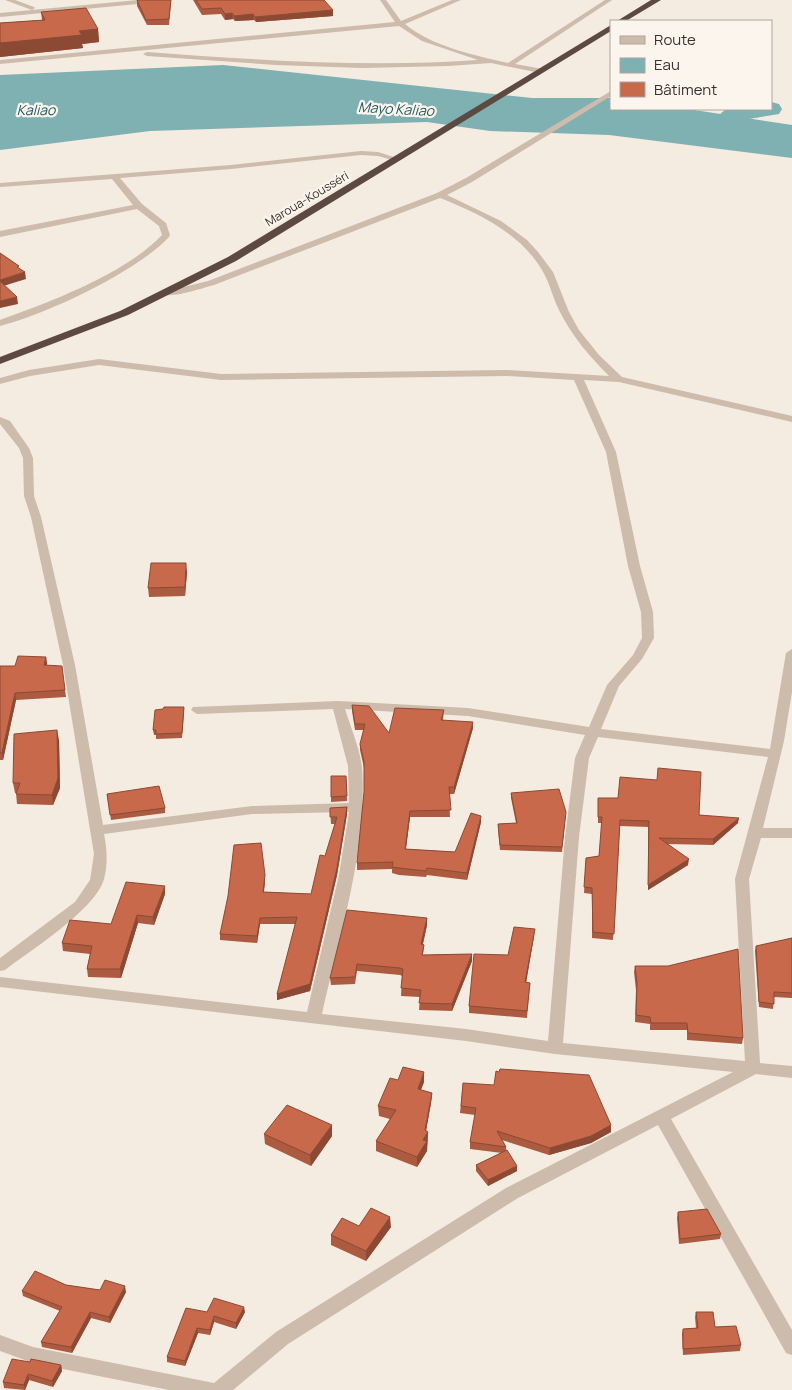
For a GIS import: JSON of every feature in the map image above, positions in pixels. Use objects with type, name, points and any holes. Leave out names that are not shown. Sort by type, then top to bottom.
[{"type":"highway","points":[[623,20],[657,0]]},
{"type":"highway","name":"Maroua-Kousséri","points":[[0,361],[124,313],[232,259],[610,28]]},
{"type":"street","points":[[0,3],[9,0],[44,11]]},
{"type":"street","points":[[0,15],[159,0]]},
{"type":"street","points":[[383,0],[399,24],[427,39],[508,66],[540,71]]},
{"type":"street","points":[[0,62],[399,24],[458,0]]},
{"type":"street","points":[[508,66],[610,0]]},
{"type":"street","points":[[112,51],[294,65],[432,66],[491,61]]},
{"type":"street","points":[[164,292],[181,291],[211,283],[440,195],[469,180],[610,94]]},
{"type":"street","points":[[0,185],[231,167],[361,153],[378,154],[396,159]]},
{"type":"street","points":[[0,323],[27,314],[127,266],[160,244],[166,235],[163,225],[139,206],[113,175]]},
{"type":"street","points":[[440,195],[480,210],[532,249],[546,268],[565,314],[598,362],[619,379]]},
{"type":"street","points":[[0,234],[139,206]]},
{"type":"street","points":[[0,381],[29,373],[99,362],[221,377],[506,373],[619,379],[792,420]]},
{"type":"street","points":[[555,1048],[572,837],[582,758],[613,685],[638,656],[648,638],[647,612],[634,566],[611,452],[578,377]]},
{"type":"street","points":[[0,420],[6,423],[24,448],[28,458],[29,496],[36,517],[69,665],[101,854],[97,881],[80,905],[0,966]]},
{"type":"street","points":[[753,1070],[742,878],[766,794],[775,754],[792,653]]},
{"type":"street","points":[[313,1019],[346,875],[356,807],[355,766],[338,705]]},
{"type":"street","points":[[197,710],[338,705],[468,712],[592,732],[775,754]]},
{"type":"street","points":[[97,830],[252,810],[356,807]]},
{"type":"street","points":[[754,834],[792,833]]},
{"type":"street","points":[[0,982],[313,1019],[466,1034],[555,1048],[753,1070],[792,1072]]},
{"type":"street","points":[[220,1390],[282,1338],[512,1193],[753,1070]]},
{"type":"street","points":[[661,1116],[792,1347]]},
{"type":"street","points":[[0,1343],[33,1355],[210,1390]]},
{"type":"water","name":"Kaliao","points":[[223,65],[532,98],[610,98],[610,110],[694,110],[792,125],[792,158],[609,135],[490,131],[427,122],[150,131],[0,150],[0,75]]},
{"type":"building","points":[[137,0],[171,0],[169,19],[146,20]]},
{"type":"building","points":[[196,0],[324,0],[333,10],[255,17],[253,14],[234,16],[232,13],[225,14],[221,8],[202,9]]},
{"type":"building","points":[[86,8],[98,29],[79,31],[82,35],[0,43],[0,23],[45,20],[41,12]]},
{"type":"building","points":[[0,253],[19,266],[17,267],[25,272],[0,280]]},
{"type":"building","points":[[0,281],[17,297],[0,301]]},
{"type":"building","points":[[151,563],[186,563],[185,587],[148,588]]},
{"type":"building","points":[[18,656],[46,657],[44,665],[62,666],[65,690],[15,693],[2,753],[0,753],[0,666],[15,666]]},
{"type":"building","points":[[352,705],[369,706],[389,733],[395,708],[444,710],[441,720],[473,722],[454,787],[449,787],[451,810],[410,811],[405,849],[455,852],[471,813],[481,816],[467,873],[427,868],[426,871],[392,867],[393,862],[357,863],[364,792],[364,762],[360,744],[365,724],[355,724]]},
{"type":"building","points":[[164,707],[184,707],[182,733],[156,734],[156,730],[153,730],[155,710],[163,709]]},
{"type":"building","points":[[57,730],[58,778],[52,795],[16,794],[20,783],[13,783],[14,734]]},
{"type":"building","points":[[658,768],[701,772],[699,815],[739,818],[713,839],[659,838],[689,859],[648,885],[649,821],[620,820],[614,934],[593,932],[592,888],[584,887],[586,858],[599,856],[602,817],[598,817],[598,798],[618,798],[620,777],[657,780]]},
{"type":"building","points":[[331,776],[346,776],[347,796],[331,797]]},
{"type":"building","points":[[159,786],[165,808],[110,815],[107,794]]},
{"type":"building","points":[[559,789],[566,812],[562,847],[500,845],[498,824],[517,823],[511,793]]},
{"type":"building","points":[[347,807],[337,868],[310,984],[277,994],[297,917],[260,918],[257,936],[220,934],[228,896],[234,845],[261,843],[265,875],[263,892],[311,894],[320,855],[325,856],[337,817],[330,817],[330,808]]},
{"type":"building","points":[[126,882],[165,886],[153,917],[137,915],[120,969],[87,969],[92,946],[62,943],[70,920],[111,924]]},
{"type":"building","points":[[347,910],[427,918],[421,944],[424,945],[422,955],[472,954],[452,1004],[419,1003],[421,990],[401,988],[403,969],[400,968],[357,964],[355,977],[330,978]]},
{"type":"building","points":[[514,927],[535,929],[525,982],[530,983],[527,1011],[469,1006],[474,954],[508,955]]},
{"type":"building","points":[[792,938],[792,993],[774,992],[774,1004],[759,1002],[756,946]]},
{"type":"building","points":[[738,949],[743,1038],[688,1033],[687,1023],[651,1023],[650,1017],[636,1015],[637,983],[635,966],[668,966]]},
{"type":"building","points":[[403,1067],[424,1072],[418,1089],[432,1093],[425,1130],[428,1132],[423,1140],[427,1141],[417,1157],[376,1141],[396,1110],[378,1106],[390,1078],[398,1080]]},
{"type":"building","points":[[500,1069],[589,1075],[611,1125],[591,1136],[550,1148],[497,1131],[506,1147],[470,1142],[476,1108],[461,1106],[463,1083],[494,1085],[496,1071],[499,1072]]},
{"type":"building","points":[[287,1105],[332,1125],[310,1155],[264,1134]]},
{"type":"building","points":[[507,1150],[517,1166],[488,1180],[476,1165]]},
{"type":"building","points":[[371,1208],[390,1217],[366,1251],[331,1235],[342,1218],[359,1226]]},
{"type":"building","points":[[707,1209],[721,1234],[680,1239],[678,1212]]},
{"type":"building","points":[[35,1271],[66,1285],[100,1290],[105,1280],[125,1286],[109,1317],[90,1312],[71,1347],[41,1342],[62,1307],[22,1291]]},
{"type":"building","points":[[214,1298],[244,1307],[236,1323],[214,1316],[210,1330],[197,1328],[185,1361],[167,1357],[186,1308],[207,1312]]},
{"type":"building","points":[[696,1312],[713,1312],[715,1327],[736,1326],[741,1345],[683,1349],[683,1329],[698,1328]]},
{"type":"building","points":[[12,1359],[30,1362],[31,1359],[61,1365],[52,1381],[28,1374],[24,1385],[3,1382]]},
{"type":"waterway","points":[[731,115],[764,110]]},
{"type":"water label","name":"Mayo Kaliao","points":[[396,109]]}]
